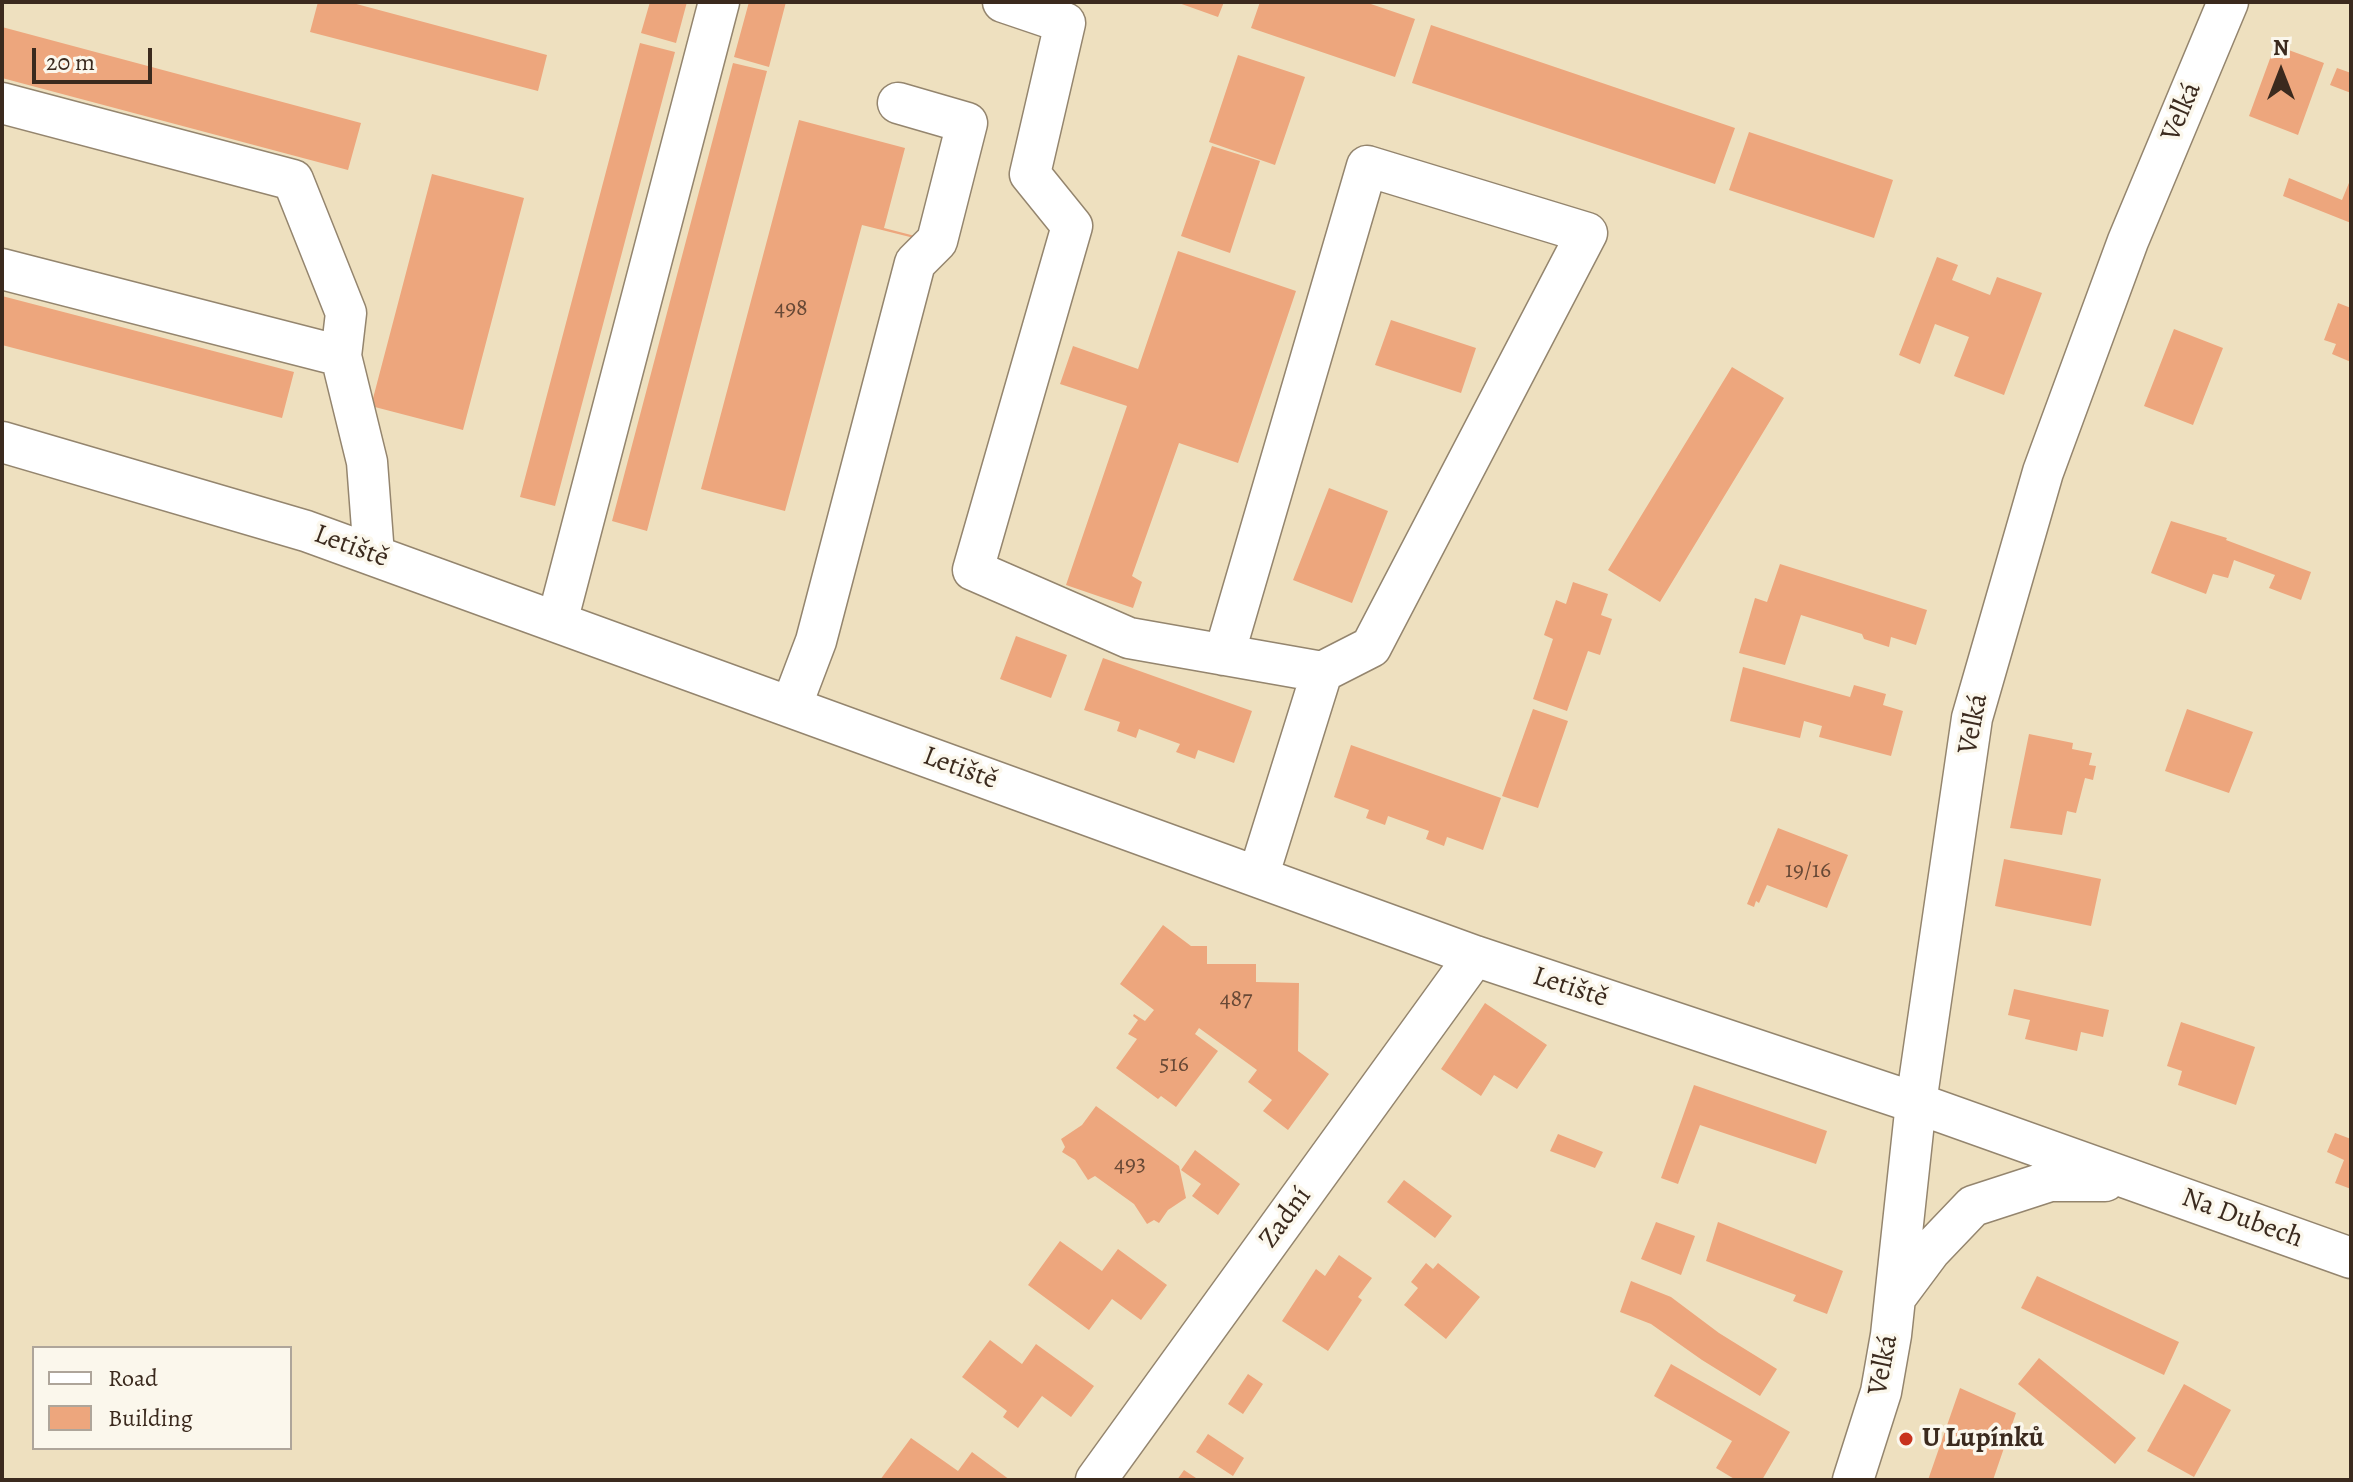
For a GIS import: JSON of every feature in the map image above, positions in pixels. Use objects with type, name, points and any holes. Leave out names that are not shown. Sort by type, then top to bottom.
[{"type":"street","points":[[557,622],[719,2]]},
{"type":"street","points":[[1003,2],[1065,23],[1030,174],[1072,226],[973,570],[1129,638],[1224,655],[1322,672],[1371,647],[1587,233],[1367,166],[1224,655]]},
{"type":"street","name":"Velká","points":[[1853,1480],[1881,1392],[1895,1299],[1916,1103],[1972,718],[2043,472],[2128,241],[2228,2]]},
{"type":"street","points":[[2,103],[293,180],[346,313],[341,356],[367,462],[374,555]]},
{"type":"street","points":[[791,707],[816,641],[915,263],[937,241],[967,123],[898,103]]},
{"type":"street","points":[[2,269],[341,356]]},
{"type":"street","name":"Letiště","points":[[2,442],[306,531],[1475,956],[1916,1103]]},
{"type":"street","points":[[1258,877],[1322,672]]},
{"type":"street","name":"Zadní","points":[[1096,1480],[1475,956]]},
{"type":"street","name":"Na Dubech","points":[[1916,1103],[2351,1258]]},
{"type":"street","name":"Na Dubech","points":[[1895,1299],[1930,1251],[1973,1206],[2050,1181],[2133,1180]]},
{"type":"building","points":[[318,2],[349,2],[547,55],[538,91],[310,32]]},
{"type":"building","points":[[650,2],[687,2],[676,43],[641,33]]},
{"type":"building","points":[[749,2],[786,2],[769,67],[734,57]]},
{"type":"building","points":[[1176,2],[1224,2],[1218,17]]},
{"type":"building","points":[[1260,2],[1365,2],[1415,19],[1395,77],[1251,28]]},
{"type":"building","points":[[1431,25],[1735,128],[1715,184],[1412,83]]},
{"type":"building","points":[[2,27],[361,123],[348,170],[2,78]]},
{"type":"building","points":[[640,43],[675,52],[555,506],[520,497]]},
{"type":"building","points":[[2275,45],[2324,63],[2298,135],[2249,116]]},
{"type":"building","points":[[1238,55],[1305,77],[1275,165],[1209,142]]},
{"type":"building","points":[[733,63],[767,71],[647,531],[612,521]]},
{"type":"building","points":[[2337,68],[2351,73],[2351,93],[2330,85]]},
{"type":"building","points":[[799,120],[905,148],[884,228],[915,236],[862,225],[785,511],[701,489]]},
{"type":"building","points":[[1749,132],[1893,180],[1874,238],[1729,190]]},
{"type":"building","points":[[1212,146],[1260,161],[1230,253],[1181,236]]},
{"type":"building","points":[[432,174],[524,198],[463,430],[371,406]]},
{"type":"building","points":[[2289,178],[2342,200],[2351,178],[2351,223],[2283,196]]},
{"type":"building","points":[[1178,251],[1296,291],[1238,463],[1179,443],[1132,576],[1142,582],[1133,608],[1066,585],[1127,406],[1060,384],[1073,346],[1138,369]]},
{"type":"building","points":[[1937,257],[1958,265],[1952,280],[1990,295],[1997,277],[2042,293],[2004,395],[1954,376],[1969,337],[1935,324],[1920,364],[1899,355]]},
{"type":"building","points":[[2,296],[294,372],[282,418],[2,345]]},
{"type":"building","points":[[2338,303],[2351,308],[2351,362],[2332,354],[2336,344],[2324,340]]},
{"type":"building","points":[[1391,320],[1476,348],[1461,393],[1375,365]]},
{"type":"building","points":[[2174,329],[2223,348],[2193,425],[2144,406]]},
{"type":"building","points":[[1732,367],[1784,398],[1660,602],[1608,570]]},
{"type":"building","points":[[1329,488],[1388,511],[1352,603],[1293,580]]},
{"type":"building","points":[[2171,521],[2227,538],[2311,572],[2301,600],[2269,588],[2275,575],[2234,560],[2228,578],[2213,574],[2206,594],[2151,573]]},
{"type":"building","points":[[1780,564],[1927,610],[1916,645],[1891,637],[1889,647],[1864,639],[1862,634],[1801,615],[1785,665],[1739,653],[1755,598],[1767,602]]},
{"type":"building","points":[[1573,582],[1608,594],[1601,615],[1612,619],[1600,655],[1588,651],[1567,711],[1533,699],[1553,639],[1544,635],[1556,600],[1566,604]]},
{"type":"building","points":[[1016,636],[1067,655],[1051,698],[1000,679]]},
{"type":"building","points":[[1103,658],[1252,711],[1234,763],[1198,750],[1195,759],[1176,752],[1180,744],[1139,729],[1136,738],[1117,731],[1120,722],[1084,710]]},
{"type":"building","points":[[1743,667],[1850,697],[1854,685],[1886,694],[1883,705],[1903,711],[1891,756],[1819,737],[1822,726],[1804,721],[1800,738],[1730,721]]},
{"type":"building","points":[[1533,709],[1568,721],[1538,808],[1502,796]]},
{"type":"building","points":[[2187,709],[2253,732],[2229,793],[2165,771]]},
{"type":"building","points":[[2029,734],[2073,743],[2072,749],[2092,753],[2089,765],[2096,766],[2093,780],[2085,778],[2076,813],[2067,811],[2062,835],[2010,828]]},
{"type":"building","points":[[1351,745],[1501,798],[1483,850],[1447,837],[1444,846],[1426,839],[1429,831],[1388,816],[1385,825],[1366,818],[1369,810],[1334,797]]},
{"type":"building","points":[[1778,828],[1848,855],[1827,908],[1767,885],[1759,903],[1756,901],[1754,907],[1747,904]]},
{"type":"building","points":[[2004,859],[2101,879],[2091,926],[1995,906]]},
{"type":"building","points":[[1163,925],[1191,946],[1207,946],[1207,964],[1256,964],[1256,982],[1299,983],[1298,1051],[1329,1074],[1288,1130],[1263,1111],[1272,1100],[1248,1082],[1257,1070],[1199,1028],[1195,1034],[1218,1051],[1176,1107],[1161,1096],[1158,1099],[1116,1068],[1137,1039],[1128,1034],[1138,1020],[1134,1014],[1145,1021],[1154,1010],[1120,984]]},
{"type":"building","points":[[2014,989],[2109,1010],[2103,1037],[2081,1032],[2077,1051],[2025,1039],[2030,1020],[2008,1015]]},
{"type":"building","points":[[1485,1003],[1547,1045],[1517,1089],[1494,1075],[1481,1096],[1441,1069]]},
{"type":"building","points":[[2181,1022],[2255,1047],[2236,1105],[2178,1085],[2182,1071],[2167,1066]]},
{"type":"building","points":[[1694,1085],[1827,1131],[1816,1164],[1700,1125],[1678,1184],[1661,1178]]},
{"type":"building","points":[[1096,1106],[1179,1166],[1186,1198],[1168,1210],[1159,1223],[1154,1220],[1147,1224],[1134,1204],[1095,1176],[1088,1180],[1075,1160],[1062,1152],[1065,1147],[1061,1139],[1082,1125]]},
{"type":"building","points":[[2335,1133],[2351,1139],[2351,1189],[2335,1183],[2344,1160],[2327,1152]]},
{"type":"building","points":[[1558,1134],[1603,1152],[1595,1168],[1550,1151]]},
{"type":"building","points":[[1195,1150],[1240,1184],[1218,1215],[1192,1196],[1201,1184],[1181,1170]]},
{"type":"building","points":[[1404,1180],[1452,1216],[1435,1238],[1387,1202]]},
{"type":"building","points":[[1656,1222],[1695,1236],[1681,1275],[1641,1259]]},
{"type":"building","points":[[1718,1222],[1843,1271],[1827,1314],[1793,1301],[1796,1295],[1706,1261]]},
{"type":"building","points":[[1060,1241],[1102,1271],[1118,1249],[1167,1285],[1141,1320],[1112,1299],[1089,1330],[1028,1285]]},
{"type":"building","points":[[1339,1255],[1372,1278],[1358,1297],[1362,1300],[1328,1351],[1282,1321],[1316,1269],[1325,1276]]},
{"type":"building","points":[[1426,1263],[1433,1269],[1438,1263],[1480,1297],[1446,1339],[1404,1305],[1418,1288],[1411,1282]]},
{"type":"building","points":[[2037,1276],[2179,1342],[2164,1375],[2021,1308]]},
{"type":"building","points":[[1631,1281],[1671,1297],[1719,1333],[1777,1369],[1760,1396],[1651,1324],[1620,1312]]},
{"type":"building","points":[[990,1340],[1022,1364],[1036,1344],[1094,1386],[1071,1417],[1042,1396],[1018,1428],[1003,1417],[1007,1411],[962,1377]]},
{"type":"building","points":[[2039,1358],[2136,1438],[2115,1464],[2018,1384]]},
{"type":"building","points":[[1671,1364],[1790,1432],[1762,1480],[1736,1480],[1716,1468],[1732,1441],[1654,1396]]},
{"type":"building","points":[[1248,1374],[1263,1384],[1243,1414],[1228,1404]]},
{"type":"building","points":[[2184,1384],[2231,1410],[2194,1477],[2147,1451]]},
{"type":"building","points":[[1960,1388],[2016,1413],[1993,1480],[1928,1480]]},
{"type":"building","points":[[1208,1434],[1244,1458],[1233,1476],[1196,1452]]},
{"type":"building","points":[[911,1438],[958,1471],[972,1452],[1010,1480],[880,1480]]},
{"type":"building","points":[[1184,1470],[1199,1480],[1177,1480]]},
{"type":"place","name":"U Lupínků","points":[[1906,1439]]}]
